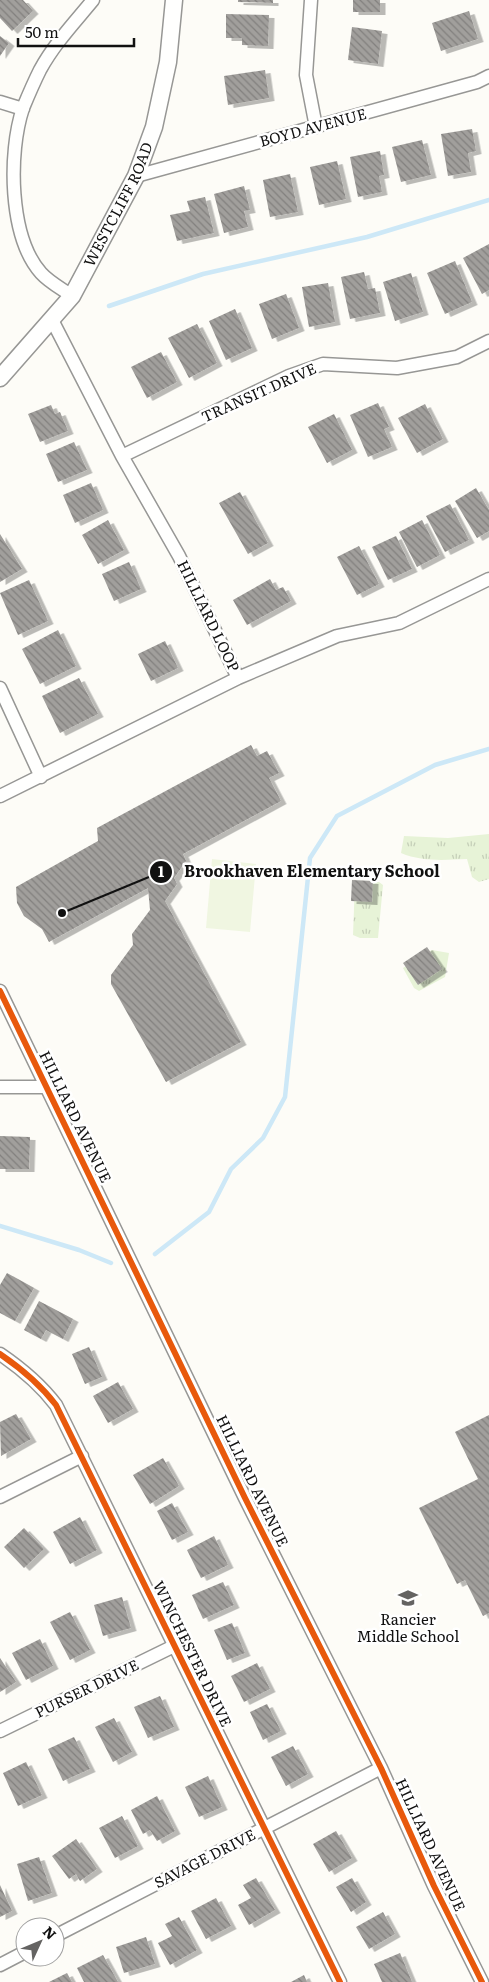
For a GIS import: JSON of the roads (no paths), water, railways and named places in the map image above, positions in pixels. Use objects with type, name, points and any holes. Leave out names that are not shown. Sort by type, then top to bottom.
[{"type":"street","points":[[72,296],[42,274],[27,251],[19,228],[14,184],[17,140],[23,109],[41,69],[54,48],[93,0]]},
{"type":"street","name":"WESTCLIFF ROAD","points":[[0,378],[72,296],[136,176],[154,127],[168,62],[174,0]]},
{"type":"street","points":[[311,0],[306,75],[316,127]]},
{"type":"street","name":"BOYD AVENUE","points":[[136,176],[477,82],[489,76]]},
{"type":"street","points":[[0,102],[23,109]]},
{"type":"street","name":"HILLIARD LOOP","points":[[0,796],[238,678],[179,556],[122,456],[52,320]]},
{"type":"street","name":"TRANSIT DRIVE","points":[[122,456],[289,376],[323,364],[397,368],[457,357],[489,341]]},
{"type":"street","points":[[238,678],[337,636],[398,623],[489,579]]},
{"type":"street","points":[[0,688],[41,777]]},
{"type":"street","name":"HILLIARD AVENUE","points":[[0,991],[241,1489],[381,1768],[434,1886],[482,1982]]},
{"type":"street","points":[[0,1087],[47,1087]]},
{"type":"street","name":"WINCHESTER DRIVE","points":[[0,1354],[42,1387],[56,1406],[340,1982]]},
{"type":"street","points":[[0,1496],[82,1456]]},
{"type":"street","name":"PURSER DRIVE","points":[[0,1731],[174,1646]]},
{"type":"street","name":"SAVAGE DRIVE","points":[[65,1931],[381,1768]]},
{"type":"street","points":[[0,1965],[15,1957]]},
{"type":"waterway","points":[[109,306],[203,274],[367,237],[489,200]]},
{"type":"waterway","points":[[155,1254],[209,1212],[231,1169],[263,1138],[285,1097],[310,858],[337,816],[435,765],[489,749]]},
{"type":"waterway","points":[[0,1226],[79,1250],[111,1263]]},
{"type":"place","name":"Brookhaven Elementary School","points":[[62,913]]},
{"type":"place","name":"Rancier Middle School","points":[[408,1598]]}]
